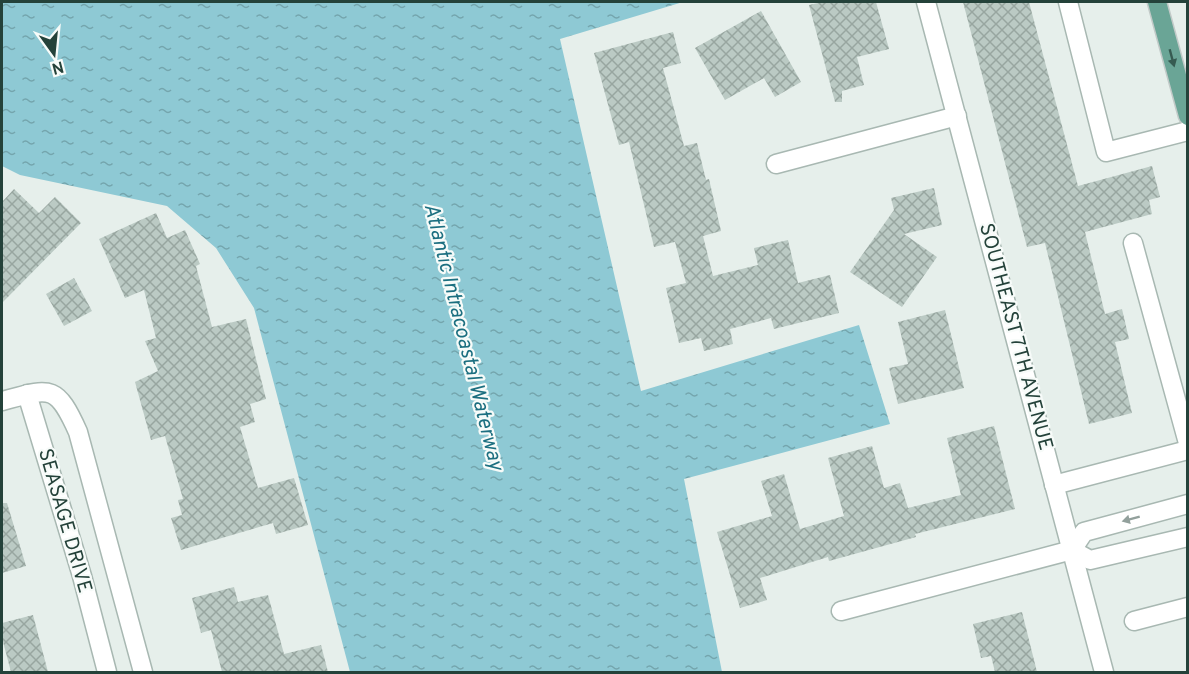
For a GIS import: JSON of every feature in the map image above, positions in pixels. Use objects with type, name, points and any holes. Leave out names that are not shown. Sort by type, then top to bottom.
[{"type":"main road","points":[[1157,2],[1183,82],[1188,116]]},
{"type":"street","name":"SOUTHEAST 7TH AVENUE","points":[[926,2],[1104,672]]},
{"type":"street","points":[[1068,2],[1106,153],[1188,131]]},
{"type":"street","points":[[776,164],[957,116]]},
{"type":"street","points":[[1133,243],[1188,443]]},
{"type":"street","points":[[2,389],[27,394]]},
{"type":"street","points":[[2,401],[42,391],[50,392],[62,400],[78,432],[143,672]]},
{"type":"street","name":"SEASAGE DRIVE","points":[[27,394],[82,576],[107,672]]},
{"type":"street","points":[[1054,485],[1188,450]]},
{"type":"street","points":[[841,611],[1072,550],[1084,532],[1188,504]]},
{"type":"street","points":[[1072,550],[1090,560],[1188,537]]},
{"type":"street","points":[[1134,621],[1188,607]]},
{"type":"water","name":"Atlantic Intracoastal Waterway","points":[[2,2],[683,2],[560,39],[641,391],[859,325],[890,424],[684,479],[722,672],[350,672],[254,308],[216,248],[167,206],[20,175],[2,166]]},
{"type":"building","points":[[823,2],[876,2],[889,49],[857,57],[864,85],[842,91],[842,102],[835,102],[809,5]]},
{"type":"building","points":[[963,2],[1029,2],[1078,186],[1152,166],[1160,197],[1149,200],[1152,214],[1085,232],[1105,314],[1122,309],[1129,339],[1115,342],[1132,413],[1089,424],[1045,243],[1027,247]]},
{"type":"building","points":[[761,11],[801,82],[775,97],[764,78],[725,100],[695,48]]},
{"type":"building","points":[[673,32],[681,63],[663,68],[684,146],[697,143],[706,180],[709,179],[721,231],[703,236],[713,276],[758,265],[754,248],[788,240],[798,283],[830,275],[839,313],[774,329],[771,318],[730,329],[733,344],[704,351],[701,338],[679,343],[666,288],[686,283],[675,242],[654,247],[629,142],[619,145],[594,53]]},
{"type":"building","points":[[934,188],[942,225],[904,234],[937,257],[902,307],[850,272],[894,210],[891,198]]},
{"type":"building","points":[[14,189],[39,213],[55,197],[81,223],[2,303],[2,202]]},
{"type":"building","points":[[156,213],[167,238],[185,230],[200,264],[196,266],[212,327],[246,319],[266,399],[250,404],[255,422],[240,427],[258,488],[294,478],[308,525],[276,534],[273,523],[181,550],[171,518],[182,515],[178,500],[183,499],[165,436],[151,440],[135,382],[158,371],[145,341],[156,338],[144,290],[125,298],[99,239]]},
{"type":"building","points":[[74,278],[92,311],[64,326],[46,294]]},
{"type":"building","points":[[945,310],[964,388],[898,404],[889,368],[908,364],[898,322]]},
{"type":"building","points":[[994,426],[1015,509],[915,534],[916,537],[829,561],[828,557],[760,578],[767,600],[740,608],[717,532],[772,516],[761,481],[784,474],[800,529],[844,516],[828,458],[872,446],[884,488],[900,483],[908,508],[961,495],[947,438]]},
{"type":"building","points":[[2,503],[7,503],[26,566],[2,573]]},
{"type":"building","points":[[234,587],[238,602],[268,595],[284,654],[321,645],[328,672],[222,672],[211,630],[201,633],[192,598]]},
{"type":"building","points":[[1022,612],[1037,672],[995,672],[991,656],[981,658],[973,624]]},
{"type":"building","points":[[33,615],[48,672],[11,672],[2,638],[2,623]]}]
